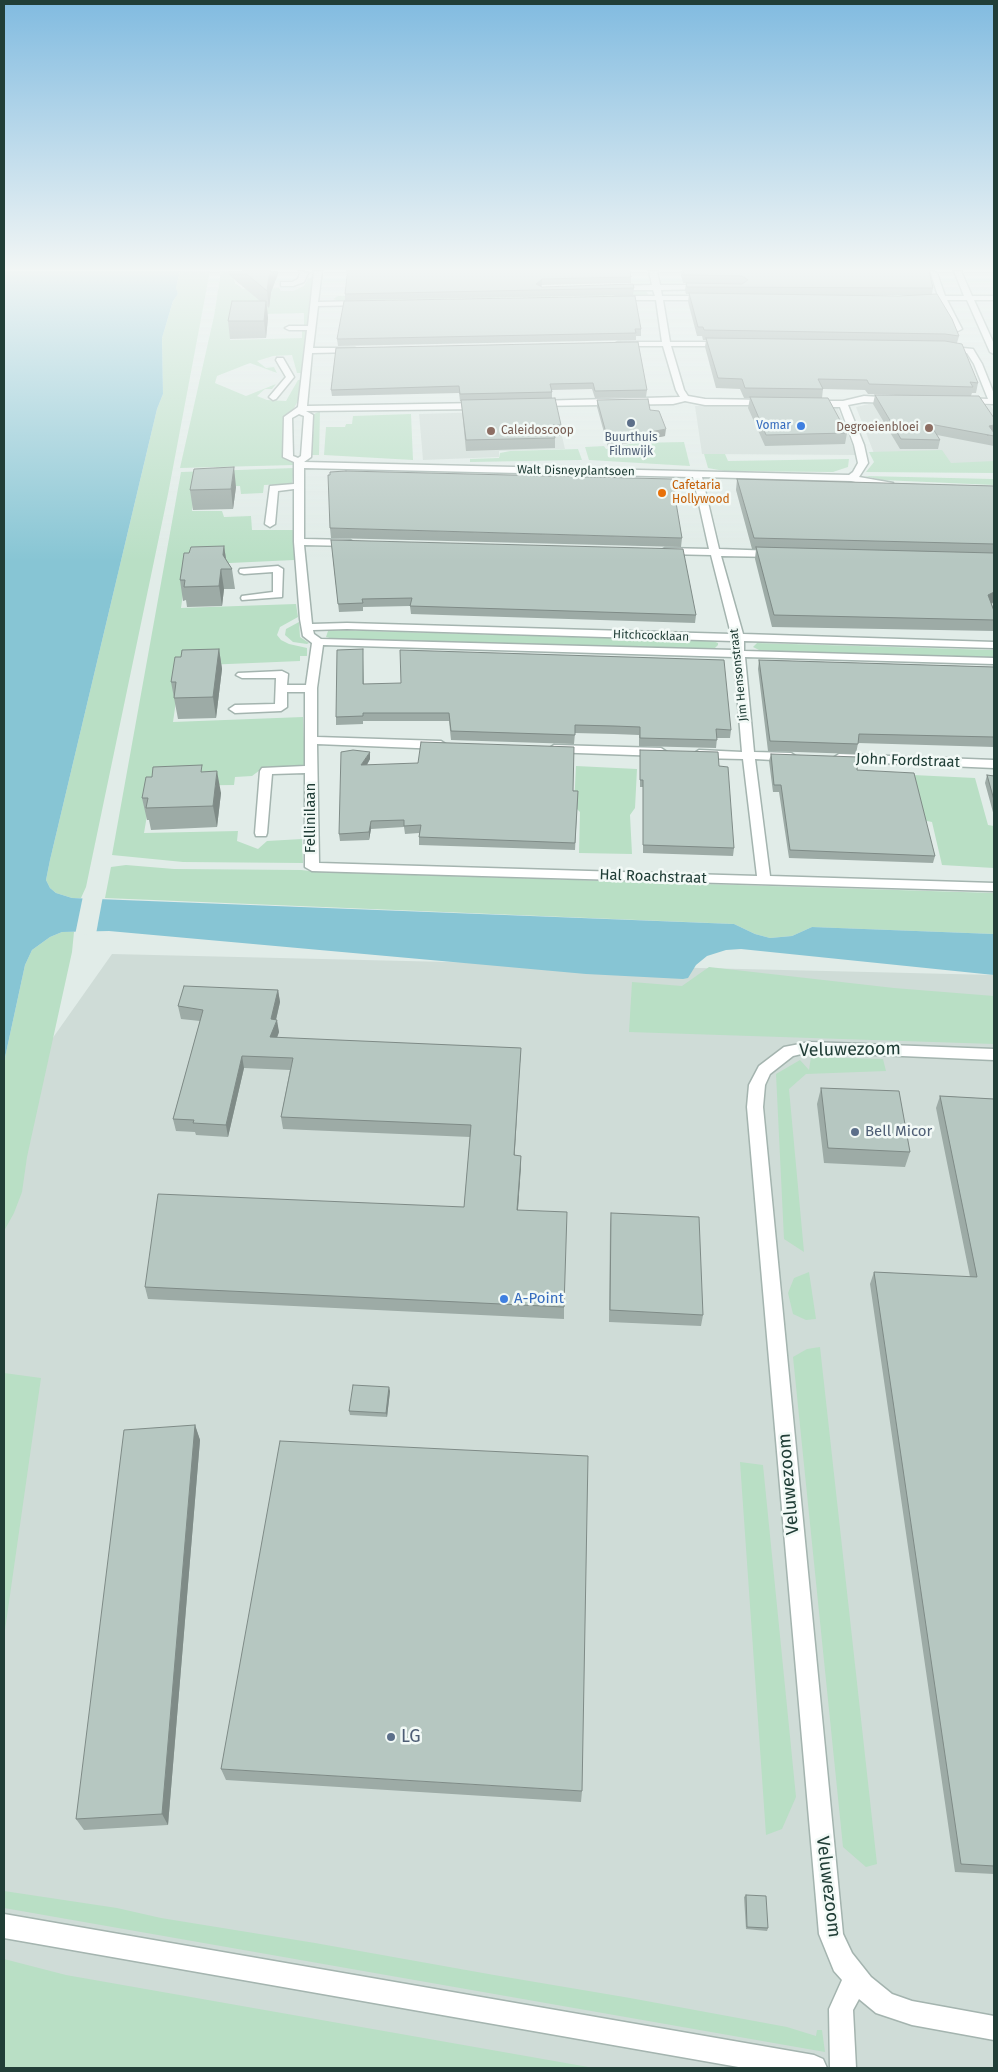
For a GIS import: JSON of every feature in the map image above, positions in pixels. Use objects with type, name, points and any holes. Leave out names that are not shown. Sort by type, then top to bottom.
[{"type":"street","points":[[285,368],[290,377]]},
{"type":"street","points":[[300,410],[307,368]]},
{"type":"street","points":[[673,368],[680,390],[685,398]]},
{"type":"street","points":[[956,401],[993,402],[979,368]]},
{"type":"street","points":[[274,396],[290,377],[306,377]]},
{"type":"street","points":[[523,404],[673,401],[685,398],[705,402],[774,403]]},
{"type":"street","points":[[804,404],[843,404],[864,399],[900,400]]},
{"type":"street","points":[[843,404],[859,445],[863,463],[857,474],[851,478]]},
{"type":"street","points":[[300,463],[288,457],[288,417],[300,410],[495,405]]},
{"type":"street","points":[[246,598],[278,595],[290,582],[299,542],[300,463],[306,457],[308,415],[300,410]]},
{"type":"street","name":"Walt Disneyplantsoen","points":[[300,463],[851,478],[879,484],[898,485]]},
{"type":"street","name":"Jim Hensonstraat","points":[[698,474],[715,553],[738,638],[748,755],[764,880]]},
{"type":"street","points":[[270,524],[273,488],[300,486]]},
{"type":"street","points":[[299,542],[357,543]]},
{"type":"street","points":[[656,551],[788,555]]},
{"type":"street","points":[[244,571],[278,569],[290,582],[309,636],[318,642]]},
{"type":"street","name":"Hitchcocklaan","points":[[307,627],[347,626],[994,644]]},
{"type":"street","name":"Hitchcocklaan","points":[[318,642],[994,661]]},
{"type":"street","name":"Fellinilaan","points":[[312,867],[311,688],[318,642]]},
{"type":"street","points":[[235,709],[281,707],[282,674],[242,675]]},
{"type":"street","points":[[282,689],[311,688]]},
{"type":"street","points":[[312,740],[450,745]]},
{"type":"street","points":[[538,748],[672,753]]},
{"type":"street","points":[[691,753],[805,757]]},
{"type":"street","name":"John Fordstraat","points":[[824,758],[994,764]]},
{"type":"street","name":"Fellinilaan","points":[[262,833],[266,771],[311,769]]},
{"type":"street","name":"Hal Roachstraat","points":[[312,867],[994,887]]},
{"type":"street","name":"Veluwezoom","points":[[994,1054],[900,1048],[810,1047],[789,1051],[764,1070],[757,1085],[755,1106],[831,1934],[843,1962],[862,1986],[886,2004],[912,2013],[994,2028]]},
{"type":"street","points":[[4,1926],[814,2068]]},
{"type":"street","points":[[843,2068],[841,2009],[856,1977]]},
{"type":"shaded area","name":"Degroeienbloei","points":[[873,403],[991,406],[994,411],[994,464],[880,469],[856,407]]},
{"type":"shaded area","points":[[695,406],[837,406],[856,455],[702,454]]},
{"type":"shaded area","name":"Caleidoscoop","points":[[556,410],[565,449],[499,451],[499,457],[423,460],[419,414]]},
{"type":"shaded area","points":[[112,954],[994,975],[994,2068],[229,2068],[4,2031],[4,1107]]},
{"type":"green space","points":[[163,368],[192,368],[168,494],[86,887],[81,898],[72,898],[56,893],[50,888],[46,880],[157,409],[163,394]]},
{"type":"green space","points":[[202,368],[238,368],[217,376],[215,383],[246,396],[276,384],[272,389],[265,389],[257,396],[267,400],[286,401],[298,380],[302,380],[300,397],[293,410],[294,465],[180,468]]},
{"type":"green space","points":[[263,368],[274,368],[277,373]]},
{"type":"green space","points":[[296,368],[304,368],[303,373],[297,373]]},
{"type":"green space","points":[[320,411],[319,455],[312,455],[314,414]]},
{"type":"green space","points":[[411,414],[413,460],[324,455],[326,427],[345,427],[346,424],[352,424],[353,416]]},
{"type":"green space","points":[[684,442],[690,466],[589,460],[585,447],[604,446],[606,449],[635,443]]},
{"type":"green space","points":[[578,449],[582,460],[470,462],[470,459],[499,458],[500,453],[510,451]]},
{"type":"green space","points":[[942,450],[951,463],[994,461],[994,473],[866,472],[874,462],[869,452]]},
{"type":"green space","points":[[704,454],[725,454],[728,461],[849,459],[848,467],[833,472],[724,471],[708,468]]},
{"type":"green space","points":[[294,468],[292,484],[264,485],[263,493],[241,494],[240,486],[195,487],[192,511],[222,511],[224,517],[251,516],[252,530],[294,530],[294,560],[187,565],[181,608],[296,604],[298,617],[280,627],[277,635],[281,640],[289,644],[307,648],[307,656],[300,656],[300,661],[181,666],[173,722],[303,717],[305,766],[264,767],[252,776],[235,777],[234,785],[152,786],[144,833],[238,831],[237,841],[258,849],[267,841],[302,839],[303,863],[183,862],[112,855],[181,472]]},
{"type":"green space","points":[[865,476],[994,479],[994,485],[882,480]]},
{"type":"green space","points":[[299,622],[300,637],[309,643],[307,644],[293,642],[285,635],[286,629]]},
{"type":"green space","points":[[328,631],[713,641],[718,643],[718,645],[714,649],[337,640],[326,637]]},
{"type":"green space","points":[[757,643],[994,650],[994,657],[761,651],[753,647]]},
{"type":"green space","points":[[576,766],[637,769],[635,808],[630,815],[632,854],[579,853],[580,812],[574,806]]},
{"type":"green space","points":[[913,775],[975,778],[988,825],[994,826],[994,868],[942,865],[932,822],[922,820]]},
{"type":"green space","points":[[126,865],[174,869],[301,870],[994,893],[994,934],[812,927],[792,936],[770,938],[755,934],[734,924],[105,898],[111,867]]},
{"type":"green space","points":[[62,932],[74,932],[72,952],[27,1157],[22,1192],[14,1213],[4,1231],[4,1062],[25,965],[32,950],[50,937]]},
{"type":"green space","points":[[709,967],[894,988],[994,996],[994,1044],[629,1032],[632,982],[682,986]]},
{"type":"green space","points":[[811,1057],[883,1059],[886,1071],[806,1074],[789,1089],[804,1252],[784,1239],[776,1074],[800,1060],[809,1070]]},
{"type":"green space","points":[[809,1272],[816,1319],[806,1320],[793,1314],[788,1293],[794,1278]]},
{"type":"green space","points":[[820,1347],[877,1864],[866,1867],[843,1847],[793,1357],[807,1349]]},
{"type":"green space","points":[[4,1373],[41,1378],[4,1637]]},
{"type":"green space","points":[[740,1462],[763,1465],[796,1797],[782,1829],[766,1835]]},
{"type":"green space","points":[[4,1891],[117,1908],[161,1918],[630,1998],[787,2027],[816,2036],[817,2030],[822,2030],[825,2052],[4,1908]]},
{"type":"green space","points":[[4,1959],[66,1975],[594,2068],[4,2068]]},
{"type":"water","points":[[4,368],[163,368],[163,394],[157,409],[50,860],[46,880],[50,888],[56,893],[72,898],[734,924],[755,934],[770,938],[792,936],[812,927],[994,934],[994,975],[741,949],[726,950],[707,956],[696,965],[688,978],[683,979],[586,974],[109,931],[62,932],[50,937],[32,950],[25,965],[4,1062]]},
{"type":"pier","points":[[83,896],[103,896],[96,934],[75,935]]},
{"type":"building","points":[[334,368],[643,368],[647,390],[595,391],[593,383],[550,384],[552,392],[460,394],[459,386],[331,390]]},
{"type":"building","points":[[715,368],[972,368],[978,383],[970,382],[973,387],[869,384],[867,380],[818,379],[823,389],[745,388],[742,379],[718,378]]},
{"type":"building","points":[[875,395],[979,396],[994,418],[994,425],[989,426],[994,436],[930,424],[940,440],[901,439]]},
{"type":"building","points":[[750,397],[828,398],[847,433],[766,435]]},
{"type":"building","points":[[555,398],[561,425],[553,425],[555,438],[466,440],[461,400]]},
{"type":"building","points":[[648,399],[650,410],[659,411],[666,429],[608,440],[597,400]]},
{"type":"building","points":[[234,467],[231,489],[190,490],[194,469]]},
{"type":"building","points":[[330,472],[672,479],[682,538],[330,528],[328,475],[330,475]]},
{"type":"building","points":[[737,479],[994,486],[994,544],[754,538]]},
{"type":"building","points":[[331,540],[683,549],[696,615],[410,606],[412,598],[362,599],[363,603],[338,604]]},
{"type":"building","points":[[224,546],[223,555],[232,569],[221,569],[219,586],[184,587],[185,580],[180,580],[184,553],[189,553],[191,547]]},
{"type":"building","points":[[756,547],[994,553],[994,592],[988,595],[994,611],[994,620],[774,615]]},
{"type":"building","points":[[219,649],[213,697],[174,698],[176,682],[171,682],[175,657],[181,657],[182,650]]},
{"type":"building","points":[[363,649],[363,684],[401,683],[400,650],[724,660],[731,730],[716,729],[717,740],[640,738],[640,727],[614,726],[575,725],[575,735],[451,731],[449,713],[363,713],[363,716],[336,717],[337,650]]},
{"type":"building","points":[[759,660],[994,667],[994,737],[859,734],[858,744],[770,741]]},
{"type":"building","points":[[421,742],[574,747],[573,791],[578,791],[575,843],[419,837],[421,825],[404,826],[404,820],[371,821],[369,832],[339,834],[341,752],[353,750],[370,752],[361,765],[418,763]]},
{"type":"building","points":[[640,750],[718,752],[719,766],[728,767],[734,848],[643,845],[643,780],[640,780]]},
{"type":"building","points":[[771,754],[858,757],[857,770],[914,773],[935,856],[790,850],[781,785],[774,785]]},
{"type":"building","points":[[202,765],[201,772],[217,771],[213,806],[146,808],[148,798],[142,798],[146,777],[152,777],[153,767]]},
{"type":"building","points":[[987,775],[994,776],[994,800]]},
{"type":"building","points":[[184,986],[278,990],[271,1019],[277,1020],[270,1037],[521,1048],[514,1155],[521,1156],[517,1210],[567,1212],[564,1307],[145,1287],[158,1194],[464,1207],[471,1125],[281,1117],[293,1058],[242,1056],[226,1125],[193,1123],[194,1120],[173,1119],[203,1010],[178,1006]]},
{"type":"building","points":[[821,1088],[899,1091],[910,1152],[828,1148]]},
{"type":"building","points":[[940,1096],[994,1099],[994,1866],[961,1864],[874,1272],[977,1277]]},
{"type":"building","points":[[611,1213],[699,1217],[703,1315],[610,1310]]},
{"type":"building","points":[[353,1385],[389,1387],[386,1413],[349,1411]]},
{"type":"building","points":[[195,1425],[162,1814],[76,1819],[124,1430]]},
{"type":"building","points":[[280,1441],[588,1456],[582,1791],[221,1769]]},
{"type":"building","points":[[746,1895],[766,1896],[768,1928],[747,1927]]},
{"type":"place","name":"Buurthuis Filmwijk","points":[[631,423]]},
{"type":"place","name":"Vomar","points":[[801,426]]},
{"type":"place","name":"Degroeienbloei","points":[[929,428]]},
{"type":"place","name":"Caleidoscoop","points":[[491,431]]},
{"type":"place","name":"Cafetaria Hollywood","points":[[662,493]]},
{"type":"place","name":"Bell Micor","points":[[855,1132]]},
{"type":"place","name":"A-Point","points":[[504,1299]]},
{"type":"place","name":"LG","points":[[391,1737]]}]
